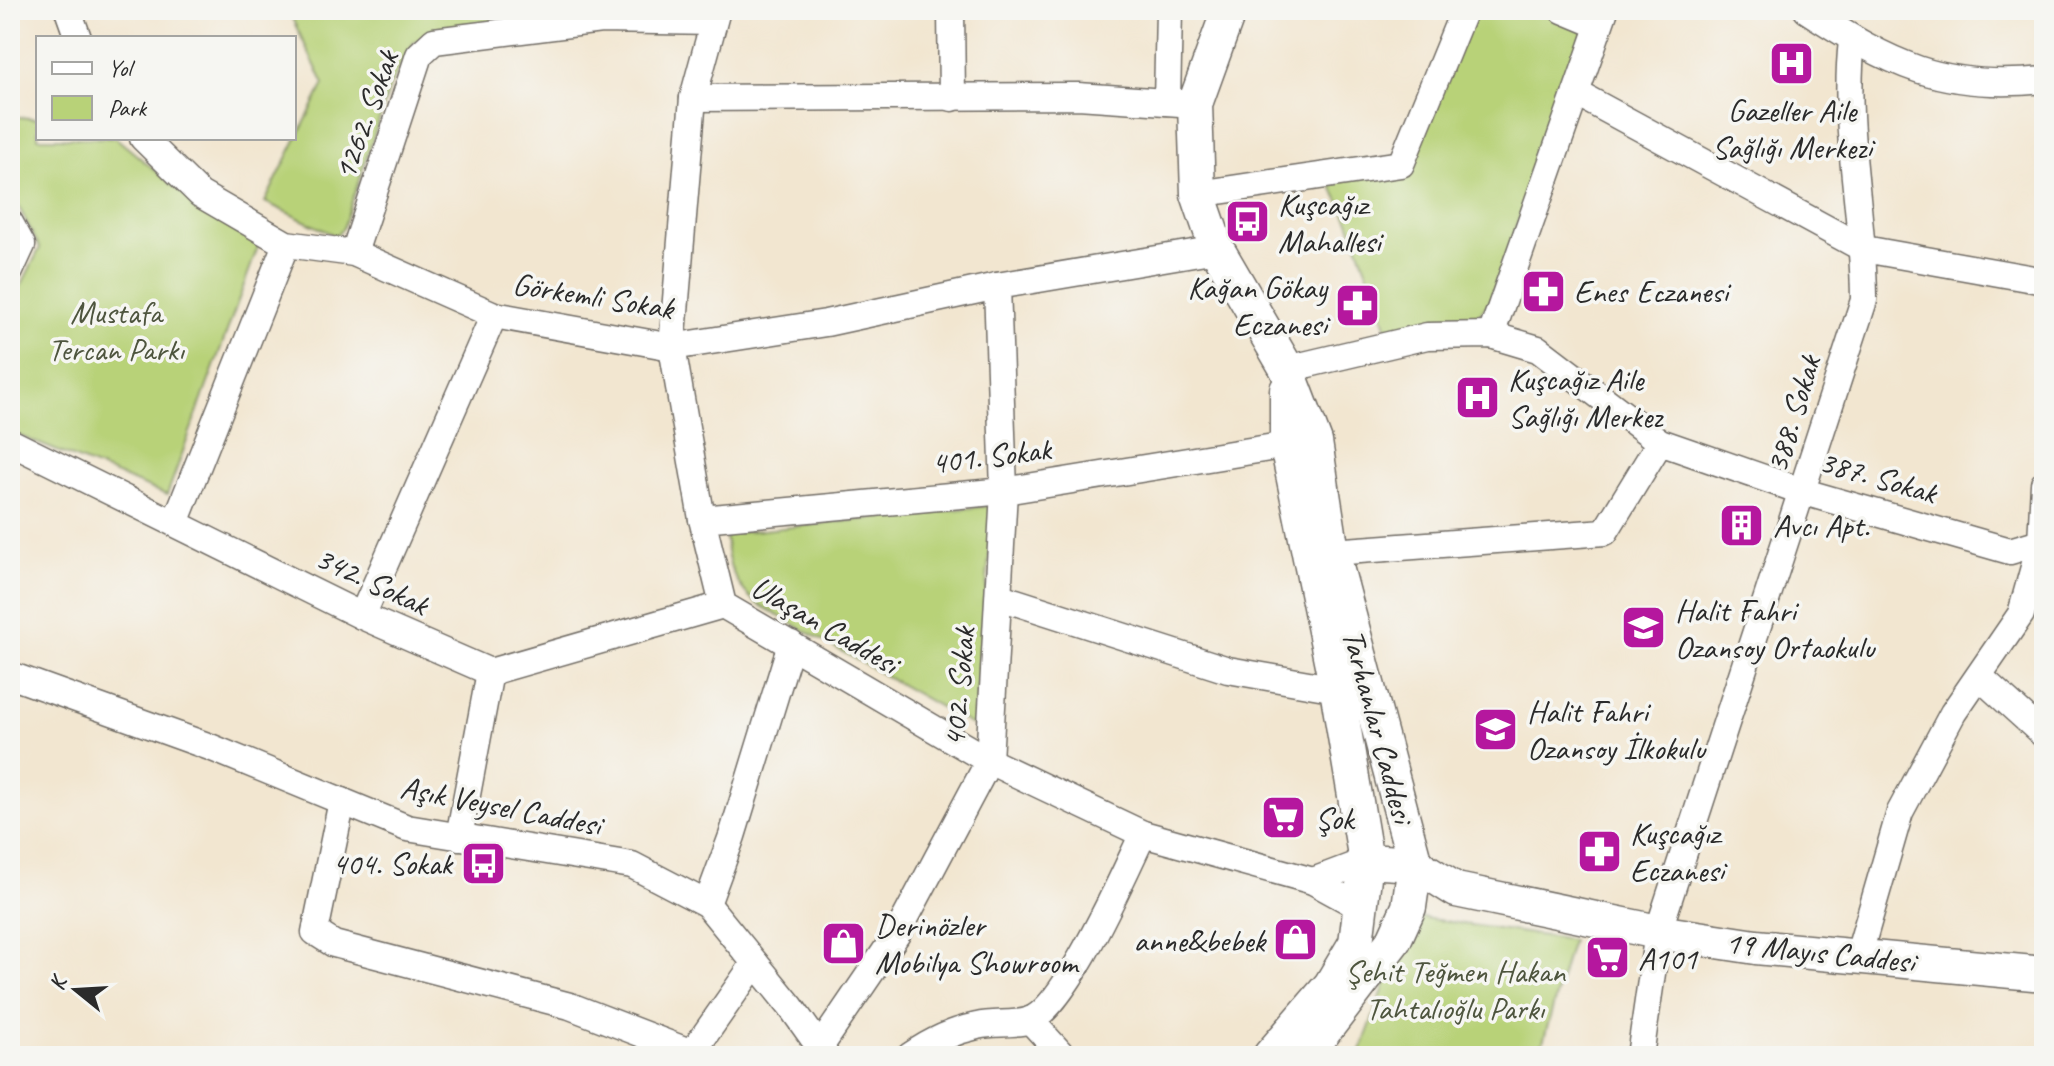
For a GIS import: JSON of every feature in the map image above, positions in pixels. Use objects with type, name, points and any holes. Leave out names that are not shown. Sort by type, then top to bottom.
[{"type":"main road","name":"Tarhanlar Caddesi","points":[[1229,10],[1181,103],[1198,194],[1217,249],[1287,369],[1315,442],[1332,552],[1415,864],[1409,907],[1394,940],[1305,1056]]},
{"type":"main road","name":"Tarhanlar Caddesi","points":[[1270,1056],[1331,985],[1356,943],[1366,861],[1337,689],[1287,445],[1287,369]]},
{"type":"main road","points":[[1366,861],[1415,864],[1456,890]]},
{"type":"main road","name":"19 Mayıs Caddesi","points":[[1456,890],[1658,932],[1756,947],[2044,974]]},
{"type":"main road","points":[[1362,908],[1409,907],[1456,890]]},
{"type":"street","points":[[68,10],[77,36]]},
{"type":"street","points":[[951,10],[952,98]]},
{"type":"street","points":[[693,98],[1078,96],[1181,103],[1169,10]]},
{"type":"street","points":[[1198,194],[1401,164],[1464,10]]},
{"type":"street","points":[[1491,335],[1602,18],[1563,10]]},
{"type":"street","points":[[1819,13],[1852,41],[1888,59],[1945,79],[1973,83],[2044,80]]},
{"type":"street","name":"Ulaşan Caddesi","points":[[715,16],[693,98],[672,347],[702,519],[723,605],[989,761],[1143,834],[1313,881],[1362,908]]},
{"type":"street","name":"1262. Sokak","points":[[354,253],[419,55],[434,41],[601,20],[715,16]]},
{"type":"street","name":"388. Sokak","points":[[1640,1056],[1658,932],[1804,492],[1864,300],[1864,249],[1847,81],[1852,41]]},
{"type":"street","points":[[1576,93],[1864,249],[2044,281]]},
{"type":"street","name":"Görkemli Sokak","points":[[145,140],[200,194],[286,244],[354,253],[494,315],[672,347],[826,323],[997,286],[1217,249]]},
{"type":"street","points":[[10,223],[22,245],[10,271]]},
{"type":"street","points":[[175,523],[286,244]]},
{"type":"street","name":"402. Sokak","points":[[823,1052],[897,934],[989,761],[1004,491],[997,286]]},
{"type":"street","points":[[362,616],[494,315]]},
{"type":"street","name":"387. Sokak","points":[[1287,369],[1427,336],[1491,335],[1538,349],[1660,442],[1804,492],[2010,551],[2043,542]]},
{"type":"street","name":"342. Sokak","points":[[10,442],[362,616],[490,672]]},
{"type":"street","points":[[1332,552],[1605,532],[1660,442]]},
{"type":"street","name":"401. Sokak","points":[[702,519],[1004,491],[1287,445]]},
{"type":"street","points":[[1858,957],[1900,812],[1953,713],[2021,614],[2043,542],[2044,484]]},
{"type":"street","points":[[1000,597],[1228,670],[1337,689]]},
{"type":"street","points":[[459,837],[490,672],[723,605]]},
{"type":"street","points":[[707,904],[732,836],[791,644]]},
{"type":"street","name":"Aşık Veysel Caddesi","points":[[10,675],[210,747],[407,828],[632,865],[707,904],[823,1052]]},
{"type":"street","points":[[1980,677],[2044,735]]},
{"type":"street","points":[[342,801],[315,932],[334,944],[570,1006],[691,1055],[755,963]]},
{"type":"street","points":[[910,1056],[931,1042],[977,1026],[1030,1020],[1056,996],[1090,941],[1143,834]]},
{"type":"street","points":[[1313,881],[1366,861]]},
{"type":"street","points":[[1030,1020],[1063,1056]]},
{"type":"green space","points":[[288,10],[543,10],[542,17],[445,30],[414,42],[392,81],[343,228],[336,236],[265,202],[324,84]]},
{"type":"green space","points":[[1471,10],[1543,10],[1585,27],[1490,302],[1469,325],[1390,337],[1349,221],[1327,177],[1406,168]]},
{"type":"green space","name":"Mustafa Tercan Parkı","points":[[10,116],[36,119],[36,140],[118,140],[204,211],[259,244],[167,495],[10,432],[10,308],[40,248],[10,190]]},
{"type":"green space","points":[[989,506],[993,512],[974,726],[756,603],[737,581],[727,554],[726,534]]},
{"type":"green space","name":"Şehit Teğmen Hakan Tahtalıoğlu Parkı","points":[[1410,916],[1572,940],[1539,1056],[1359,1056]]},
{"type":"place","name":"Gazeller Aile Sağlığı Merkezi","points":[[1792,63]]},
{"type":"place","name":"Kuşcağız Mahallesi","points":[[1247,222]]},
{"type":"place","name":"Enes Eczanesi","points":[[1543,291]]},
{"type":"place","name":"Kağan Gökay Eczanesi","points":[[1358,305]]},
{"type":"place","name":"Kuşcağız Aile Sağlığı Merkez","points":[[1477,397]]},
{"type":"place","name":"Avcı Apt.","points":[[1742,525]]},
{"type":"place","name":"Halit Fahri Ozansoy Ortaokulu","points":[[1644,628]]},
{"type":"place","name":"Halit Fahri Ozansoy İlkokulu","points":[[1496,729]]},
{"type":"place","name":"Şok","points":[[1284,818]]},
{"type":"place","name":"Kuşcağız Eczanesi","points":[[1599,851]]},
{"type":"place","name":"404. Sokak","points":[[483,863]]},
{"type":"place","name":"anne&bebek","points":[[1296,940]]},
{"type":"place","name":"Derinözler Mobilya Showroom","points":[[844,943]]},
{"type":"place","name":"A101","points":[[1607,958]]}]
